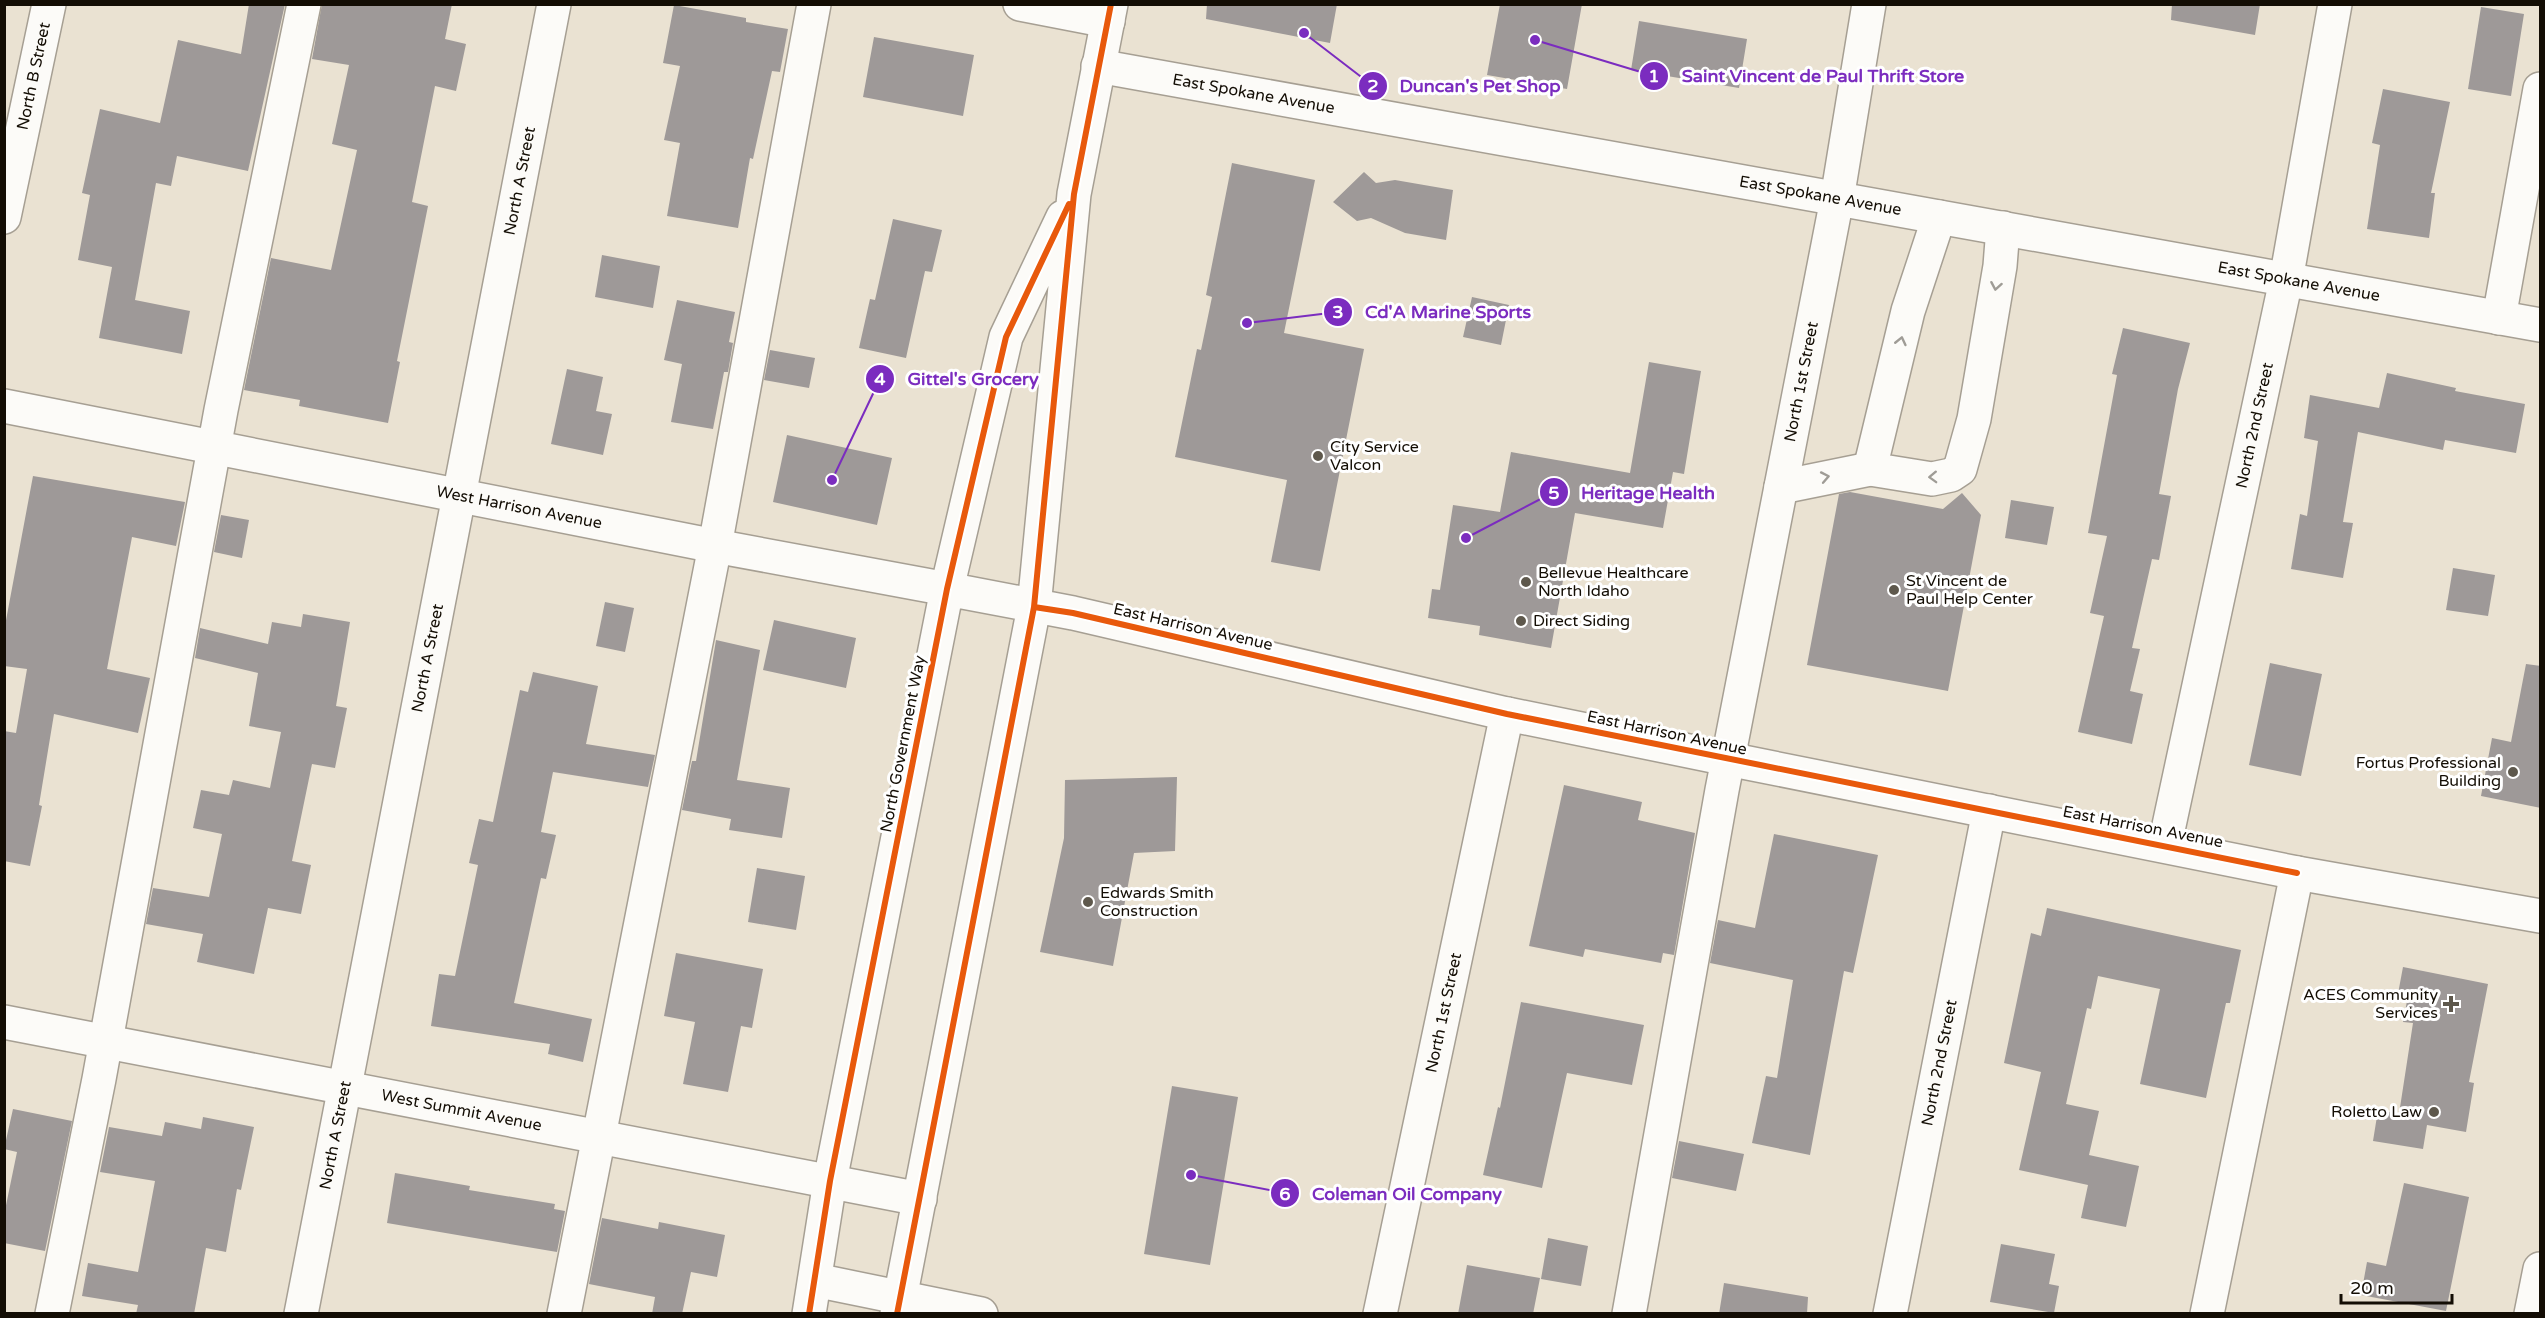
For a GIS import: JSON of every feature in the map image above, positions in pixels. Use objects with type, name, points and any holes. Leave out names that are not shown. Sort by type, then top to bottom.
[{"type":"street","name":"North B Street","points":[[4,217],[49,4]]},
{"type":"street","points":[[52,1314],[214,447],[304,4]]},
{"type":"street","name":"North A Street","points":[[301,1314],[554,4]]},
{"type":"street","points":[[564,1314],[715,546],[814,4]]},
{"type":"street","points":[[1020,4],[1109,13]]},
{"type":"street","name":"North 1st Street","points":[[1629,1314],[1728,759],[1837,199],[1869,4]]},
{"type":"street","name":"North 2nd Street","points":[[2165,844],[2286,280],[2335,4]]},
{"type":"street","name":"North Government Way","points":[[898,1306],[1034,607],[1074,194],[1109,13]]},
{"type":"street","name":"East Spokane Avenue","points":[[1098,66],[2541,325]]},
{"type":"street","points":[[2499,318],[2541,89]]},
{"type":"street","name":"North Government Way","points":[[809,1314],[830,1181],[947,589],[1006,337],[1074,194]]},
{"type":"street","points":[[1870,469],[1908,311],[1939,217]]},
{"type":"street","points":[[1781,487],[1870,469],[1932,479],[1952,475],[1960,469],[1974,419],[2000,266],[2003,228]]},
{"type":"street","name":"West Harrison Avenue","points":[[4,406],[1034,607]]},
{"type":"street","name":"East Harrison Avenue","points":[[1034,607],[1073,613],[1507,714],[2165,844],[2297,873],[2541,916]]},
{"type":"street","name":"North 1st Street","points":[[1380,1314],[1507,714]]},
{"type":"street","name":"North 2nd Street","points":[[1890,1314],[1989,811]]},
{"type":"street","points":[[2207,1314],[2297,873]]},
{"type":"street","name":"West Summit Avenue","points":[[4,1022],[920,1199]]},
{"type":"street","points":[[2532,1314],[2541,1269]]},
{"type":"street","points":[[815,1280],[898,1306],[981,1314]]},
{"type":"building","points":[[249,4],[285,4],[248,171],[177,156],[171,186],[156,183],[135,300],[190,311],[182,354],[99,338],[112,267],[78,260],[90,195],[82,193],[100,109],[160,123],[178,40],[241,54]]},
{"type":"building","points":[[322,4],[452,4],[445,39],[466,44],[456,91],[435,86],[412,202],[428,206],[397,361],[400,362],[388,423],[299,406],[300,400],[244,390],[271,258],[331,270],[357,150],[332,144],[349,65],[312,59]]},
{"type":"building","points":[[1207,4],[1337,4],[1330,43],[1206,19]]},
{"type":"building","points":[[1500,4],[1582,4],[1567,89],[1487,75]]},
{"type":"building","points":[[2172,4],[2260,4],[2255,35],[2171,20]]},
{"type":"building","points":[[674,5],[746,18],[746,22],[788,29],[780,72],[772,71],[753,159],[750,158],[738,228],[667,216],[680,143],[664,140],[680,66],[663,63]]},
{"type":"building","points":[[2481,7],[2524,14],[2511,96],[2468,89]]},
{"type":"building","points":[[1639,21],[1747,39],[1739,88],[1631,70]]},
{"type":"building","points":[[874,37],[974,55],[963,116],[863,97]]},
{"type":"building","points":[[2383,89],[2450,102],[2431,193],[2435,193],[2429,238],[2367,229],[2380,145],[2372,143]]},
{"type":"building","points":[[1232,163],[1315,180],[1284,333],[1364,349],[1320,571],[1271,562],[1287,480],[1175,457],[1197,349],[1201,350],[1212,297],[1206,295]]},
{"type":"building","points":[[1364,172],[1376,183],[1395,180],[1453,190],[1446,240],[1405,233],[1371,218],[1357,221],[1333,202]]},
{"type":"building","points":[[893,219],[942,230],[932,272],[925,271],[906,358],[859,348],[870,299],[875,300]]},
{"type":"building","points":[[602,255],[660,266],[653,308],[595,297]]},
{"type":"building","points":[[1472,297],[1509,305],[1501,345],[1463,337]]},
{"type":"building","points":[[677,300],[735,312],[729,342],[733,343],[728,372],[724,372],[713,429],[671,422],[682,364],[664,360]]},
{"type":"building","points":[[2123,328],[2190,343],[2178,389],[2159,494],[2171,496],[2159,560],[2152,559],[2132,648],[2140,649],[2130,691],[2143,694],[2132,744],[2078,732],[2104,616],[2090,613],[2107,536],[2088,533],[2117,375],[2112,374]]},
{"type":"building","points":[[770,350],[815,358],[809,388],[764,380]]},
{"type":"building","name":"Bellevue Healthcare North Idaho","points":[[1649,362],[1701,371],[1684,474],[1673,472],[1663,528],[1575,513],[1551,648],[1479,635],[1480,626],[1428,618],[1432,589],[1440,590],[1453,505],[1500,512],[1511,452],[1630,473]]},
{"type":"building","points":[[567,369],[603,377],[596,411],[612,414],[603,455],[551,444]]},
{"type":"building","points":[[2387,373],[2456,388],[2455,391],[2525,404],[2516,453],[2445,440],[2443,450],[2358,432],[2343,522],[2353,523],[2343,578],[2291,569],[2300,514],[2307,516],[2318,441],[2304,438],[2310,395],[2379,408]]},
{"type":"building","points":[[787,435],[892,458],[877,525],[773,502]]},
{"type":"building","points":[[33,476],[185,502],[176,546],[132,537],[107,669],[150,678],[138,733],[54,714],[39,805],[42,806],[30,866],[4,861],[4,731],[16,733],[27,669],[4,666],[4,631]]},
{"type":"building","name":"St Vincent de Paul Help Center","points":[[1850,492],[1943,509],[1962,493],[1981,515],[1948,691],[1807,665],[1839,494]]},
{"type":"building","points":[[2011,500],[2054,507],[2047,545],[2005,538]]},
{"type":"building","points":[[221,515],[249,520],[242,558],[214,552]]},
{"type":"building","points":[[2453,568],[2495,575],[2488,616],[2446,610]]},
{"type":"building","points":[[605,602],[634,608],[625,652],[596,646]]},
{"type":"building","points":[[303,614],[350,622],[336,706],[347,708],[335,768],[312,764],[292,861],[311,865],[301,914],[268,908],[254,974],[197,962],[203,934],[146,924],[153,888],[209,897],[222,834],[193,828],[201,790],[229,795],[233,780],[270,788],[281,732],[249,726],[258,673],[195,658],[200,628],[268,644],[272,622],[301,627]]},
{"type":"building","points":[[774,620],[856,638],[846,688],[763,670]]},
{"type":"building","points":[[716,640],[760,650],[737,780],[790,788],[782,838],[729,830],[731,819],[682,810],[692,761],[696,761]]},
{"type":"building","points":[[2270,663],[2322,674],[2301,776],[2249,765]]},
{"type":"building","name":"Fortus Professional Building","points":[[2526,664],[2541,666],[2541,808],[2481,796],[2492,738],[2511,742]]},
{"type":"building","points":[[533,672],[598,686],[586,744],[655,755],[648,787],[553,772],[541,832],[556,835],[546,879],[541,878],[514,1003],[592,1019],[583,1062],[548,1054],[550,1044],[431,1026],[439,974],[455,976],[478,865],[469,863],[479,819],[493,822],[520,690],[528,692]]},
{"type":"building","name":"Edwards Smith Construction","points":[[1177,777],[1175,851],[1134,853],[1113,966],[1040,952],[1064,838],[1065,780]]},
{"type":"building","points":[[1564,785],[1642,802],[1638,820],[1695,833],[1674,955],[1663,953],[1661,963],[1585,949],[1583,957],[1529,946]]},
{"type":"building","points":[[1774,834],[1878,855],[1853,973],[1844,971],[1810,1155],[1752,1143],[1766,1076],[1777,1078],[1793,980],[1710,963],[1718,920],[1755,928]]},
{"type":"building","points":[[757,868],[805,876],[796,930],[748,922]]},
{"type":"building","points":[[2047,908],[2241,950],[2230,1003],[2226,1003],[2206,1098],[2140,1084],[2160,989],[2098,976],[2091,1009],[2087,1008],[2066,1104],[2099,1111],[2089,1155],[2139,1166],[2126,1227],[2081,1218],[2088,1185],[2019,1170],[2041,1072],[2004,1063],[2031,933],[2041,936]]},
{"type":"building","points":[[676,953],[763,969],[752,1028],[741,1026],[728,1092],[683,1084],[695,1022],[664,1016]]},
{"type":"building","points":[[2403,967],[2488,984],[2469,1082],[2474,1083],[2466,1132],[2427,1125],[2423,1149],[2373,1141],[2378,1110],[2399,1114],[2413,1023],[2403,1022],[2407,1001],[2397,999]]},
{"type":"building","points":[[1521,1002],[1644,1025],[1632,1085],[1567,1073],[1542,1188],[1483,1175],[1498,1107],[1500,1108]]},
{"type":"building","points":[[1172,1086],[1238,1097],[1210,1265],[1144,1254]]},
{"type":"building","points":[[13,1109],[72,1121],[45,1251],[4,1243],[4,1215],[17,1152],[4,1149]]},
{"type":"building","points":[[203,1117],[254,1127],[241,1190],[237,1189],[226,1252],[206,1248],[194,1314],[136,1314],[138,1305],[82,1296],[88,1263],[138,1272],[155,1181],[100,1172],[109,1127],[162,1136],[165,1122],[201,1129]]},
{"type":"building","points":[[1679,1141],[1744,1154],[1736,1191],[1672,1178]]},
{"type":"building","points":[[395,1173],[470,1186],[469,1190],[555,1204],[554,1209],[565,1211],[557,1252],[387,1223]]},
{"type":"building","points":[[2404,1183],[2469,1197],[2446,1311],[2361,1295],[2367,1262],[2386,1266]]},
{"type":"building","points":[[602,1218],[658,1229],[659,1222],[725,1235],[717,1277],[691,1272],[682,1314],[652,1314],[655,1297],[589,1284]]},
{"type":"building","points":[[1548,1238],[1588,1246],[1581,1286],[1541,1279]]},
{"type":"building","points":[[2001,1244],[2055,1254],[2049,1284],[2059,1286],[2054,1313],[1990,1302]]},
{"type":"building","points":[[1467,1265],[1540,1278],[1533,1314],[1458,1314]]},
{"type":"building","points":[[1724,1283],[1808,1297],[1807,1314],[1719,1314]]},
{"type":"cycle path","points":[[897,1314],[1034,607],[1074,194],[1111,4]]},
{"type":"cycle path","points":[[809,1314],[830,1181],[947,589],[1006,337],[1069,204]]},
{"type":"cycle path","points":[[1034,607],[1073,613],[1507,714],[2297,873]]},
{"type":"place","name":"Duncan's Pet Shop","points":[[1304,33]]},
{"type":"place","name":"Saint Vincent de Paul Thrift Store","points":[[1535,40]]},
{"type":"place","name":"Cd'A Marine Sports","points":[[1247,323]]},
{"type":"place","name":"City Service Valcon","points":[[1318,456]]},
{"type":"place","name":"Gittel's Grocery","points":[[832,480]]},
{"type":"place","name":"Heritage Health","points":[[1466,538]]},
{"type":"place","name":"Bellevue Healthcare North Idaho","points":[[1526,582]]},
{"type":"place","name":"St Vincent de Paul Help Center","points":[[1894,590]]},
{"type":"place","name":"Direct Siding","points":[[1521,621]]},
{"type":"place","name":"Fortus Professional Building","points":[[2513,772]]},
{"type":"place","name":"Edwards Smith Construction","points":[[1088,902]]},
{"type":"place","name":"ACES Community Services","points":[[2451,1004]]},
{"type":"place","name":"Roletto Law","points":[[2434,1112]]},
{"type":"place","name":"Coleman Oil Company","points":[[1191,1175]]}]
